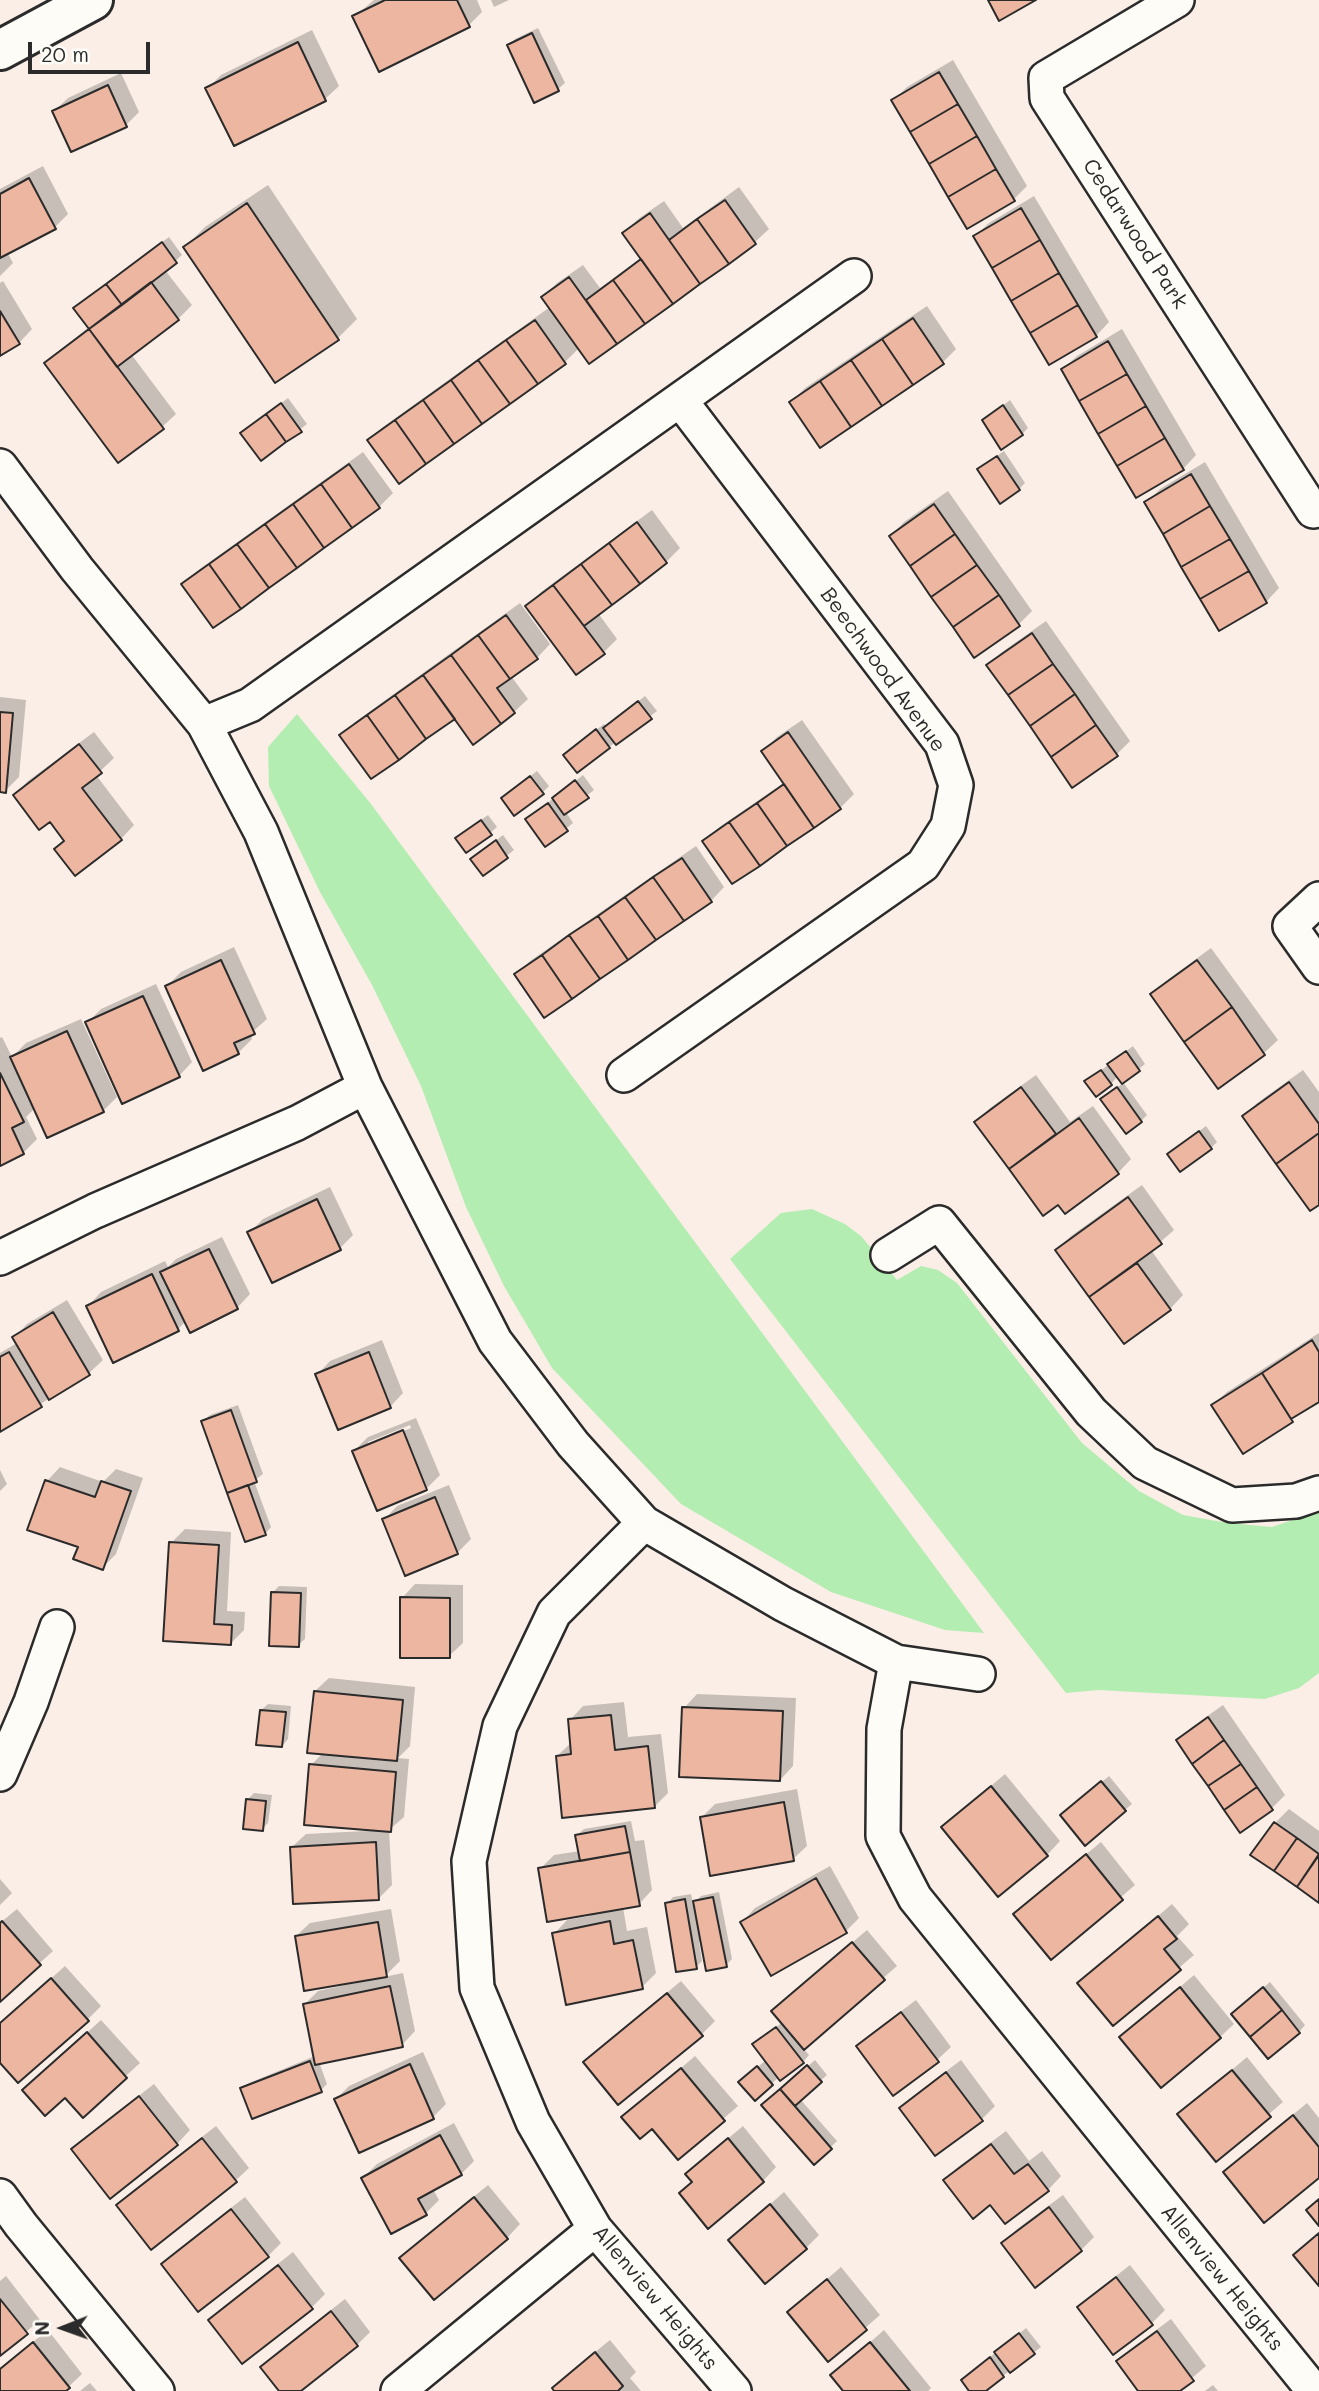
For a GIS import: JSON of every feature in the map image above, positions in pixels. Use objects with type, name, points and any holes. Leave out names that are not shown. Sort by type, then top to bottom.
[{"type":"street","points":[[0,50],[93,0]]},
{"type":"street","name":"Cedarwood Park","points":[[1177,0],[1046,78],[1047,98],[1313,511],[1319,510]]},
{"type":"street","points":[[204,724],[250,705],[854,276]]},
{"type":"street","name":"Beechwood Avenue","points":[[624,1075],[922,866],[948,826],[956,785],[942,744],[680,400]]},
{"type":"street","points":[[0,466],[77,569],[204,724],[261,832],[365,1087],[495,1341],[573,1444],[644,1523],[783,1604],[896,1662],[978,1674]]},
{"type":"street","points":[[1319,900],[1290,926],[1319,967]]},
{"type":"street","points":[[0,1258],[95,1211],[297,1124],[365,1087]]},
{"type":"street","points":[[888,1255],[939,1223],[1091,1412],[1145,1463],[1232,1505],[1296,1501],[1319,1493]]},
{"type":"street","name":"Allenview Heights","points":[[644,1523],[554,1613],[500,1726],[469,1861],[477,1988],[533,2122],[595,2230],[734,2391]]},
{"type":"street","points":[[0,1774],[31,1702],[57,1627]]},
{"type":"street","name":"Allenview Heights","points":[[896,1662],[884,1729],[883,1836],[915,1898],[1314,2391]]},
{"type":"street","points":[[0,2196],[157,2391]]},
{"type":"street","points":[[398,2391],[595,2230]]},
{"type":"green space","points":[[297,714],[371,804],[984,1633],[945,1630],[831,1592],[681,1504],[552,1368],[504,1286],[466,1207],[421,1086],[372,985],[320,892],[269,786],[268,747]]},
{"type":"green space","points":[[812,1209],[845,1224],[861,1236],[897,1280],[921,1266],[938,1270],[957,1283],[1082,1443],[1139,1491],[1183,1515],[1228,1523],[1272,1527],[1319,1511],[1319,1673],[1299,1688],[1265,1699],[1098,1690],[1066,1693],[730,1259],[781,1213]]},
{"type":"building","points":[[385,0],[457,0],[470,27],[379,72],[352,16]]},
{"type":"building","points":[[988,0],[1036,0],[999,21]]},
{"type":"building","points":[[532,33],[559,91],[534,103],[507,45]]},
{"type":"building","points":[[298,42],[326,101],[234,146],[205,88]]},
{"type":"building","points":[[939,72],[958,104],[910,132],[891,100]]},
{"type":"building","points":[[108,85],[127,127],[71,152],[52,111]]},
{"type":"building","points":[[958,104],[977,136],[929,164],[910,132]]},
{"type":"building","points":[[977,136],[996,169],[948,197],[929,164]]},
{"type":"building","points":[[996,169],[1015,201],[967,229],[948,197]]},
{"type":"building","points":[[29,178],[56,229],[0,258],[0,194]]},
{"type":"building","points":[[725,200],[756,244],[729,264],[697,219]]},
{"type":"building","points":[[247,203],[339,340],[275,383],[183,247]]},
{"type":"building","points":[[1021,208],[1040,240],[992,268],[973,236]]},
{"type":"building","points":[[650,213],[700,284],[673,304],[622,233]]},
{"type":"building","points":[[697,219],[729,264],[700,284],[669,240]]},
{"type":"building","points":[[1040,240],[1059,273],[1011,301],[992,268]]},
{"type":"building","points":[[162,242],[177,263],[122,305],[106,284]]},
{"type":"building","points":[[641,259],[673,304],[645,324],[613,280]]},
{"type":"building","points":[[1059,273],[1078,305],[1030,333],[1011,301]]},
{"type":"building","points":[[569,277],[617,344],[589,364],[541,297]]},
{"type":"building","points":[[613,280],[645,324],[617,344],[586,300]]},
{"type":"building","points":[[151,282],[179,320],[117,367],[89,329]]},
{"type":"building","points":[[106,284],[122,305],[89,329],[73,308]]},
{"type":"building","points":[[1078,305],[1097,337],[1049,365],[1030,333]]},
{"type":"building","points":[[0,311],[20,344],[0,356]]},
{"type":"building","points":[[913,318],[944,364],[913,385],[882,339]]},
{"type":"building","points":[[535,320],[566,364],[538,384],[506,340]]},
{"type":"building","points":[[89,329],[164,429],[118,463],[44,363]]},
{"type":"building","points":[[882,339],[913,385],[882,406],[851,360]]},
{"type":"building","points":[[506,340],[538,384],[510,404],[478,360]]},
{"type":"building","points":[[1108,341],[1127,374],[1079,401],[1061,369]]},
{"type":"building","points":[[478,360],[510,404],[482,424],[451,380]]},
{"type":"building","points":[[851,360],[882,406],[851,427],[820,381]]},
{"type":"building","points":[[1127,374],[1146,406],[1098,434],[1079,401]]},
{"type":"building","points":[[451,380],[482,424],[454,444],[423,400]]},
{"type":"building","points":[[820,381],[851,427],[820,448],[789,402]]},
{"type":"building","points":[[423,400],[454,444],[426,464],[395,420]]},
{"type":"building","points":[[281,403],[302,432],[286,442],[266,414]]},
{"type":"building","points":[[1003,405],[1023,435],[1001,450],[982,420]]},
{"type":"building","points":[[1146,406],[1165,438],[1117,466],[1098,434]]},
{"type":"building","points":[[266,414],[286,442],[261,461],[240,433]]},
{"type":"building","points":[[395,420],[426,464],[399,484],[367,440]]},
{"type":"building","points":[[1165,438],[1184,470],[1136,498],[1117,466]]},
{"type":"building","points":[[997,456],[1020,490],[1000,504],[977,469]]},
{"type":"building","points":[[349,464],[380,508],[352,528],[321,484]]},
{"type":"building","points":[[1191,474],[1210,506],[1163,534],[1144,502]]},
{"type":"building","points":[[321,484],[352,528],[324,548],[293,504]]},
{"type":"building","points":[[293,504],[324,548],[297,568],[265,524]]},
{"type":"building","points":[[934,504],[955,534],[910,566],[889,536]]},
{"type":"building","points":[[1210,506],[1230,539],[1181,567],[1163,534]]},
{"type":"building","points":[[637,522],[667,563],[640,584],[609,543]]},
{"type":"building","points":[[265,524],[297,568],[269,588],[237,544]]},
{"type":"building","points":[[955,534],[977,565],[931,597],[910,566]]},
{"type":"building","points":[[1230,539],[1249,571],[1200,599],[1181,567]]},
{"type":"building","points":[[609,543],[640,584],[612,605],[581,564]]},
{"type":"building","points":[[237,544],[269,588],[241,609],[209,564]]},
{"type":"building","points":[[209,564],[241,609],[213,628],[181,584]]},
{"type":"building","points":[[581,564],[612,605],[584,626],[553,585]]},
{"type":"building","points":[[977,565],[999,595],[953,627],[931,597]]},
{"type":"building","points":[[1249,571],[1267,603],[1219,631],[1200,599]]},
{"type":"building","points":[[553,585],[605,654],[576,675],[525,606]]},
{"type":"building","points":[[999,595],[1020,626],[974,658],[953,627]]},
{"type":"building","points":[[506,615],[538,659],[510,679],[478,635]]},
{"type":"building","points":[[1032,633],[1053,664],[1008,695],[986,665]]},
{"type":"building","points":[[478,635],[510,679],[497,688],[515,713],[501,724],[451,655]]},
{"type":"building","points":[[451,655],[501,724],[473,745],[423,675]]},
{"type":"building","points":[[1053,664],[1075,694],[1030,726],[1008,695]]},
{"type":"building","points":[[423,675],[455,719],[426,739],[395,695]]},
{"type":"building","points":[[1075,694],[1096,725],[1051,757],[1030,726]]},
{"type":"building","points":[[395,695],[426,739],[399,760],[367,715]]},
{"type":"building","points":[[638,701],[652,719],[616,745],[603,728]]},
{"type":"building","points":[[0,712],[13,713],[6,793],[0,792]]},
{"type":"building","points":[[367,715],[399,760],[371,779],[339,735]]},
{"type":"building","points":[[1096,725],[1118,756],[1072,788],[1051,757]]},
{"type":"building","points":[[596,729],[610,748],[577,773],[563,755]]},
{"type":"building","points":[[788,732],[841,809],[814,828],[761,751]]},
{"type":"building","points":[[79,744],[102,773],[82,788],[122,840],[75,876],[54,849],[64,841],[50,822],[39,830],[13,795]]},
{"type":"building","points":[[530,776],[544,794],[514,816],[501,798]]},
{"type":"building","points":[[575,780],[589,798],[564,815],[552,798]]},
{"type":"building","points":[[784,784],[814,828],[787,846],[757,803]]},
{"type":"building","points":[[548,803],[568,831],[545,847],[525,819]]},
{"type":"building","points":[[757,803],[787,846],[760,866],[729,822]]},
{"type":"building","points":[[481,820],[492,835],[466,853],[455,838]]},
{"type":"building","points":[[729,822],[760,866],[732,884],[702,841]]},
{"type":"building","points":[[496,840],[508,858],[483,876],[470,859]]},
{"type":"building","points":[[682,858],[712,902],[684,921],[653,877]]},
{"type":"building","points":[[653,877],[684,921],[656,940],[625,897]]},
{"type":"building","points":[[625,897],[656,940],[628,960],[598,916]]},
{"type":"building","points":[[598,916],[628,960],[600,979],[569,935]]},
{"type":"building","points":[[569,935],[600,979],[572,999],[542,955]]},
{"type":"building","points":[[542,955],[572,999],[544,1018],[514,974]]},
{"type":"building","points":[[221,960],[255,1034],[234,1043],[239,1054],[203,1071],[165,986]]},
{"type":"building","points":[[1197,960],[1232,1007],[1184,1042],[1150,994]]},
{"type":"building","points":[[143,996],[180,1077],[122,1104],[85,1022]]},
{"type":"building","points":[[1232,1007],[1265,1055],[1218,1089],[1184,1042]]},
{"type":"building","points":[[67,1031],[104,1112],[47,1138],[10,1057]]},
{"type":"building","points":[[1126,1051],[1140,1071],[1122,1084],[1107,1064]]},
{"type":"building","points":[[1101,1070],[1112,1085],[1096,1097],[1084,1081]]},
{"type":"building","points":[[0,1073],[24,1122],[12,1128],[24,1154],[0,1166]]},
{"type":"building","points":[[1289,1082],[1319,1124],[1319,1133],[1276,1164],[1242,1116]]},
{"type":"building","points":[[1021,1087],[1056,1134],[1009,1169],[974,1122]]},
{"type":"building","points":[[1117,1087],[1142,1122],[1126,1134],[1100,1099]]},
{"type":"building","points":[[1079,1118],[1119,1174],[1065,1214],[1058,1205],[1043,1216],[1009,1169]]},
{"type":"building","points":[[1199,1131],[1212,1149],[1180,1172],[1167,1154]]},
{"type":"building","points":[[1319,1133],[1319,1205],[1310,1211],[1276,1164]]},
{"type":"building","points":[[1128,1197],[1162,1244],[1089,1297],[1055,1250]]},
{"type":"building","points":[[317,1199],[341,1250],[272,1283],[247,1232]]},
{"type":"building","points":[[209,1249],[238,1309],[190,1333],[160,1272]]},
{"type":"building","points":[[1137,1263],[1171,1310],[1124,1344],[1089,1297]]},
{"type":"building","points":[[152,1274],[179,1331],[113,1363],[86,1306]]},
{"type":"building","points":[[53,1312],[90,1375],[49,1400],[12,1337]]},
{"type":"building","points":[[1312,1340],[1319,1352],[1319,1402],[1291,1419],[1262,1373]]},
{"type":"building","points":[[9,1352],[42,1407],[0,1432],[0,1357]]},
{"type":"building","points":[[369,1352],[391,1408],[338,1430],[315,1374]]},
{"type":"building","points":[[1262,1373],[1293,1422],[1243,1454],[1211,1405]]},
{"type":"building","points":[[231,1410],[257,1482],[227,1493],[201,1421]]},
{"type":"building","points":[[403,1430],[427,1490],[377,1511],[352,1451]]},
{"type":"building","points":[[45,1480],[95,1497],[101,1481],[131,1491],[103,1570],[73,1559],[78,1547],[27,1530]]},
{"type":"building","points":[[248,1485],[266,1535],[245,1542],[227,1493]]},
{"type":"building","points":[[435,1497],[458,1554],[405,1576],[382,1519]]},
{"type":"building","points":[[169,1542],[219,1545],[214,1624],[232,1625],[231,1645],[163,1641]]},
{"type":"building","points":[[271,1592],[301,1593],[299,1647],[269,1646]]},
{"type":"building","points":[[400,1597],[450,1598],[450,1658],[400,1658]]},
{"type":"building","points":[[314,1691],[403,1700],[397,1761],[307,1753]]},
{"type":"building","points":[[682,1707],[783,1711],[780,1781],[679,1777]]},
{"type":"building","points":[[260,1710],[286,1712],[282,1747],[256,1745]]},
{"type":"building","points":[[611,1715],[615,1750],[648,1746],[655,1808],[562,1818],[556,1756],[571,1754],[568,1719]]},
{"type":"building","points":[[1208,1717],[1224,1740],[1192,1764],[1176,1740]]},
{"type":"building","points":[[1224,1740],[1241,1764],[1208,1786],[1192,1764]]},
{"type":"building","points":[[309,1764],[396,1772],[391,1832],[304,1825]]},
{"type":"building","points":[[1241,1764],[1257,1787],[1224,1810],[1208,1786]]},
{"type":"building","points":[[1101,1781],[1126,1811],[1085,1846],[1060,1815]]},
{"type":"building","points":[[991,1786],[1048,1856],[998,1897],[941,1827]]},
{"type":"building","points":[[1257,1787],[1273,1810],[1240,1833],[1224,1810]]},
{"type":"building","points":[[246,1799],[266,1801],[263,1831],[243,1829]]},
{"type":"building","points":[[784,1802],[794,1861],[710,1876],[700,1817]]},
{"type":"building","points":[[1274,1822],[1297,1838],[1274,1871],[1250,1855]]},
{"type":"building","points":[[625,1826],[630,1852],[580,1861],[575,1835]]},
{"type":"building","points":[[1297,1838],[1319,1854],[1297,1887],[1274,1871]]},
{"type":"building","points":[[376,1842],[379,1900],[293,1904],[290,1847]]},
{"type":"building","points":[[630,1852],[640,1906],[547,1922],[538,1868]]},
{"type":"building","points":[[1086,1854],[1123,1900],[1051,1960],[1013,1914]]},
{"type":"building","points":[[1319,1855],[1319,1903],[1297,1887]]},
{"type":"building","points":[[816,1878],[847,1933],[771,1976],[740,1922]]},
{"type":"building","points":[[713,1897],[727,1967],[706,1971],[693,1901]]},
{"type":"building","points":[[685,1899],[697,1969],[676,1972],[665,1903]]},
{"type":"building","points":[[1158,1916],[1177,1939],[1164,1949],[1181,1970],[1113,2026],[1077,1983]]},
{"type":"building","points":[[2,1921],[41,1965],[0,2002],[0,1923]]},
{"type":"building","points":[[610,1921],[614,1944],[633,1940],[643,1989],[566,2005],[552,1933]]},
{"type":"building","points":[[378,1922],[387,1977],[304,1991],[295,1936]]},
{"type":"building","points":[[852,1942],[885,1980],[804,2050],[771,2011]]},
{"type":"building","points":[[51,1978],[89,2021],[18,2083],[0,2063],[0,2023]]},
{"type":"building","points":[[390,1986],[403,2047],[315,2065],[303,2004]]},
{"type":"building","points":[[1180,1987],[1221,2038],[1161,2088],[1119,2037]]},
{"type":"building","points":[[1263,1987],[1282,2010],[1250,2037],[1231,2014]]},
{"type":"building","points":[[667,1993],[703,2036],[618,2105],[583,2062]]},
{"type":"building","points":[[1282,2010],[1300,2033],[1268,2059],[1250,2037]]},
{"type":"building","points":[[901,2012],[939,2062],[893,2096],[856,2046]]},
{"type":"building","points":[[776,2027],[804,2063],[780,2081],[752,2044]]},
{"type":"building","points":[[87,2032],[127,2078],[83,2118],[65,2098],[45,2116],[22,2090]]},
{"type":"building","points":[[310,2061],[322,2092],[252,2119],[240,2088]]},
{"type":"building","points":[[410,2064],[434,2119],[359,2153],[334,2099]]},
{"type":"building","points":[[807,2065],[822,2082],[795,2106],[780,2089]]},
{"type":"building","points":[[757,2066],[773,2085],[755,2101],[738,2082]]},
{"type":"building","points":[[681,2068],[725,2121],[678,2160],[652,2129],[640,2139],[621,2117]]},
{"type":"building","points":[[1232,2070],[1271,2117],[1216,2162],[1177,2114]]},
{"type":"building","points":[[946,2072],[983,2121],[935,2156],[899,2108]]},
{"type":"building","points":[[780,2089],[832,2149],[814,2165],[761,2105]]},
{"type":"building","points":[[139,2096],[178,2145],[110,2199],[71,2149]]},
{"type":"building","points":[[1293,2115],[1319,2147],[1319,2178],[1264,2223],[1223,2172]]},
{"type":"building","points":[[440,2135],[462,2175],[418,2199],[427,2215],[391,2234],[361,2178]]},
{"type":"building","points":[[202,2138],[237,2182],[151,2250],[116,2205]]},
{"type":"building","points":[[728,2138],[764,2182],[708,2229],[679,2193],[692,2182],[685,2174]]},
{"type":"building","points":[[991,2144],[1014,2174],[1028,2164],[1049,2191],[1005,2224],[990,2205],[973,2219],[943,2180]]},
{"type":"building","points":[[474,2197],[508,2239],[434,2300],[399,2258]]},
{"type":"building","points":[[1319,2199],[1319,2226],[1306,2210]]},
{"type":"building","points":[[770,2204],[807,2249],[765,2284],[728,2240]]},
{"type":"building","points":[[1049,2207],[1082,2251],[1035,2288],[1001,2243]]},
{"type":"building","points":[[231,2209],[269,2257],[198,2312],[161,2264]]},
{"type":"building","points":[[1319,2233],[1319,2286],[1293,2255]]},
{"type":"building","points":[[278,2265],[313,2309],[242,2364],[208,2320]]},
{"type":"building","points":[[1116,2277],[1153,2325],[1113,2355],[1077,2307]]},
{"type":"building","points":[[827,2279],[867,2330],[828,2362],[787,2312]]},
{"type":"building","points":[[0,2299],[28,2334],[0,2356]]},
{"type":"building","points":[[331,2311],[358,2346],[301,2391],[279,2391],[260,2367]]},
{"type":"building","points":[[1157,2331],[1194,2381],[1180,2391],[1138,2391],[1116,2361]]},
{"type":"building","points":[[1019,2333],[1035,2354],[1010,2373],[994,2352]]},
{"type":"building","points":[[33,2342],[70,2388],[66,2391],[0,2391],[0,2369]]},
{"type":"building","points":[[870,2342],[910,2391],[843,2391],[830,2375]]},
{"type":"building","points":[[595,2352],[623,2386],[618,2391],[554,2391],[552,2388]]},
{"type":"building","points":[[990,2357],[1004,2377],[986,2391],[969,2391],[961,2380]]}]
